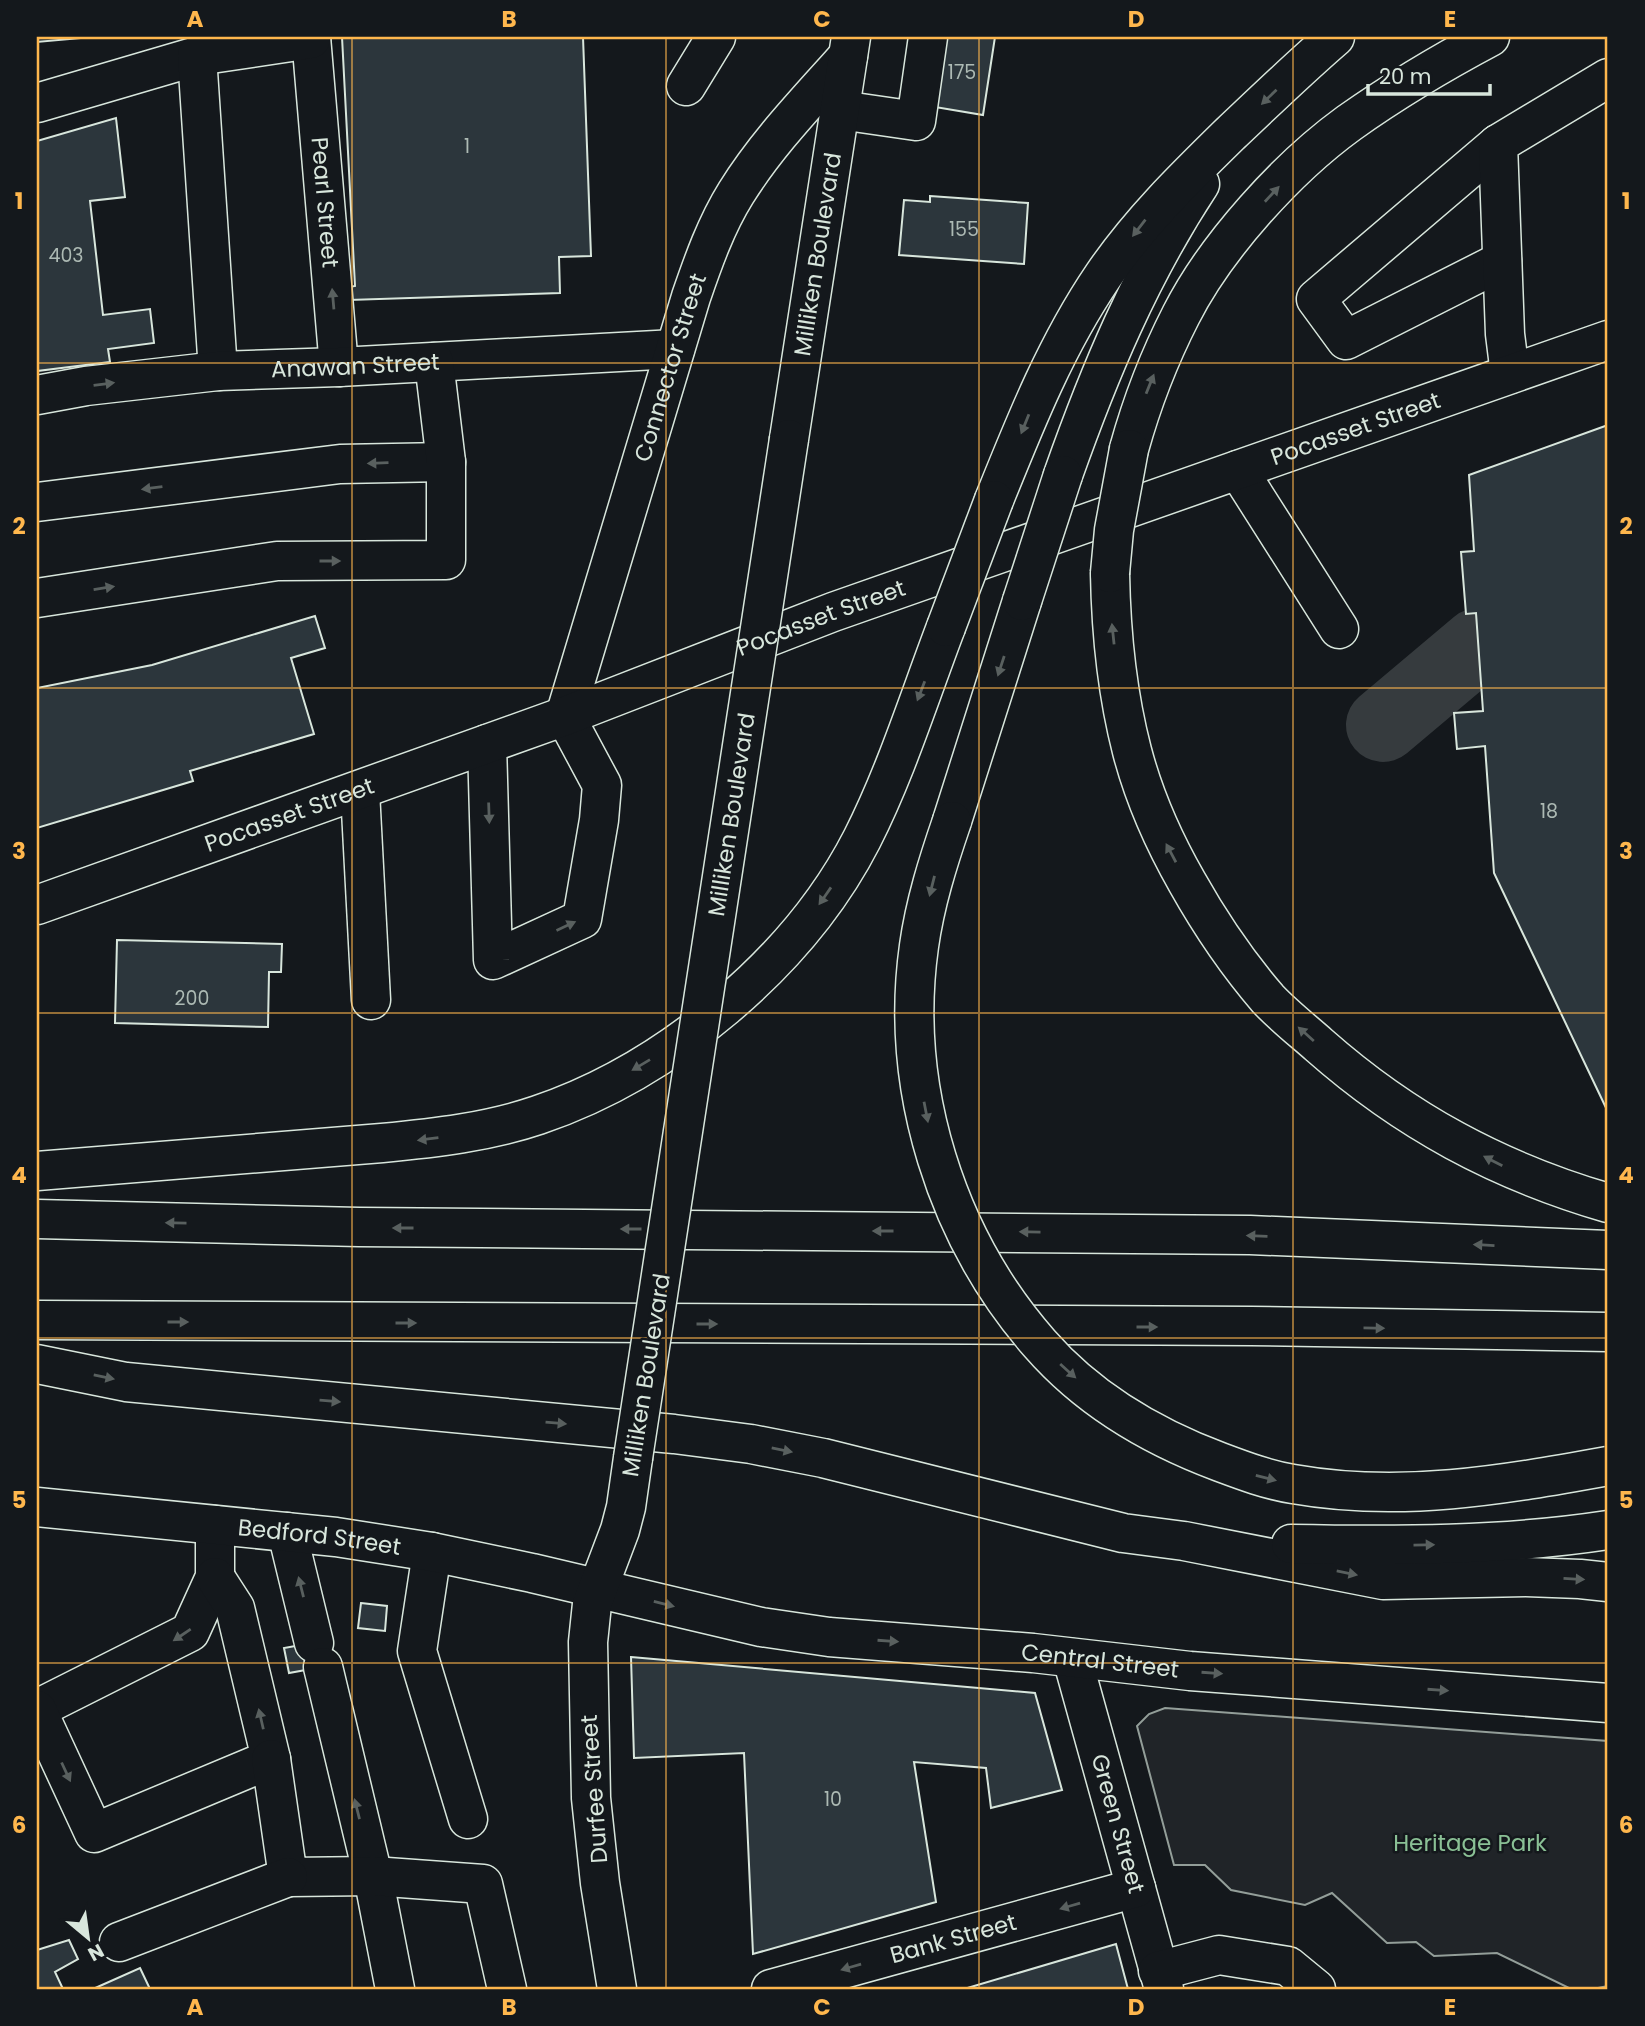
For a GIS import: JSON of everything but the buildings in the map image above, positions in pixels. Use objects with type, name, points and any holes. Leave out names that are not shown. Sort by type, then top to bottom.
[{"type":"main road","points":[[686,86],[716,37]]},
{"type":"main road","points":[[840,110],[916,121],[928,37]]},
{"type":"main road","points":[[37,1171],[382,1143],[485,1129],[539,1115],[635,1069],[687,1036],[748,988],[783,951],[837,880],[860,842],[880,799],[995,500],[1047,375],[1082,309],[1103,275],[1151,212],[1309,52],[1335,37]]},
{"type":"main road","points":[[1490,37],[1433,69],[1348,124],[1304,160],[1244,224],[1208,272],[1182,312],[1142,403],[1129,449],[1114,530],[1110,573],[1111,617],[1116,665],[1131,750],[1160,832],[1208,919],[1270,1000],[1347,1070],[1439,1133],[1500,1165],[1608,1203]]},
{"type":"main road","points":[[37,103],[197,56],[311,38]]},
{"type":"main road","name":"Pearl Street","points":[[311,38],[339,367]]},
{"type":"main road","name":"Milliken Boulevard","points":[[597,1588],[622,1524],[633,1458],[850,46]]},
{"type":"main road","name":"Connector Street","points":[[565,716],[675,349],[701,269],[722,218],[774,141],[850,46]]},
{"type":"main road","points":[[197,56],[218,371]]},
{"type":"main road","points":[[1502,261],[1346,340],[1316,299],[1498,144],[1608,78]]},
{"type":"main road","points":[[1237,127],[1176,222],[1138,290],[1104,364],[1063,475],[936,871],[918,948],[915,1028],[924,1105],[933,1146],[956,1213],[994,1283],[1041,1346],[1096,1396],[1169,1441],[1249,1473],[1291,1484],[1332,1490],[1409,1493],[1486,1486],[1608,1466]]},
{"type":"main road","points":[[1498,144],[1505,334],[1510,374]]},
{"type":"main road","name":"Pocasset Street","points":[[37,905],[565,716],[833,612],[1608,340]]},
{"type":"main road","name":"Anawan Street","points":[[37,395],[86,386],[218,371],[675,349]]},
{"type":"main road","points":[[37,598],[277,561],[446,560],[446,461],[434,362]]},
{"type":"main road","points":[[37,502],[340,464],[446,461]]},
{"type":"main road","points":[[1238,470],[1339,629]]},
{"type":"main road","points":[[487,744],[493,960],[582,919],[599,820],[602,785],[565,716]]},
{"type":"main road","points":[[359,791],[371,1000]]},
{"type":"main road","points":[[37,1219],[359,1227],[1236,1235],[1608,1250]]},
{"type":"main road","points":[[37,1320],[1264,1326],[1608,1332]]},
{"type":"main road","points":[[37,1364],[125,1382],[674,1434],[751,1444],[886,1472],[1124,1533],[1184,1541],[1383,1580],[1526,1577],[1608,1582]]},
{"type":"main road","name":"Bedford Street","points":[[37,1507],[336,1537],[432,1552],[597,1588]]},
{"type":"main road","points":[[215,1525],[215,1577],[190,1633],[37,1709],[94,1833],[271,1759]]},
{"type":"main road","points":[[1184,1541],[1411,1545],[1511,1541],[1608,1530]]},
{"type":"main road","points":[[287,1532],[373,1876],[395,1989]]},
{"type":"main road","points":[[432,1552],[417,1651],[468,1819]]},
{"type":"main road","points":[[215,1577],[235,1608],[271,1759],[288,1877]]},
{"type":"main road","name":"Central Street","points":[[597,1588],[749,1624],[818,1635],[1190,1671],[1608,1703]]},
{"type":"main road","name":"Durfee Street","points":[[597,1588],[587,1642],[590,1766],[599,1869],[617,1989]]},
{"type":"main road","name":"Green Street","points":[[1072,1658],[1161,1980]]},
{"type":"main road","points":[[119,1942],[288,1877],[373,1876],[483,1884],[507,1989]]},
{"type":"main road","name":"Bank Street","points":[[771,1989],[1136,1888]]},
{"type":"main road","points":[[1161,1980],[1219,1955],[1288,1966],[1316,1989]]},
{"type":"green space","name":"Heritage Park","points":[[1165,1708],[1608,1741],[1608,1986],[1571,1989],[1497,1953],[1434,1956],[1416,1942],[1387,1943],[1332,1893],[1305,1905],[1231,1890],[1205,1865],[1174,1865],[1137,1726],[1149,1714]]},
{"type":"waterway","points":[[1383,725],[1478,645]]}]
